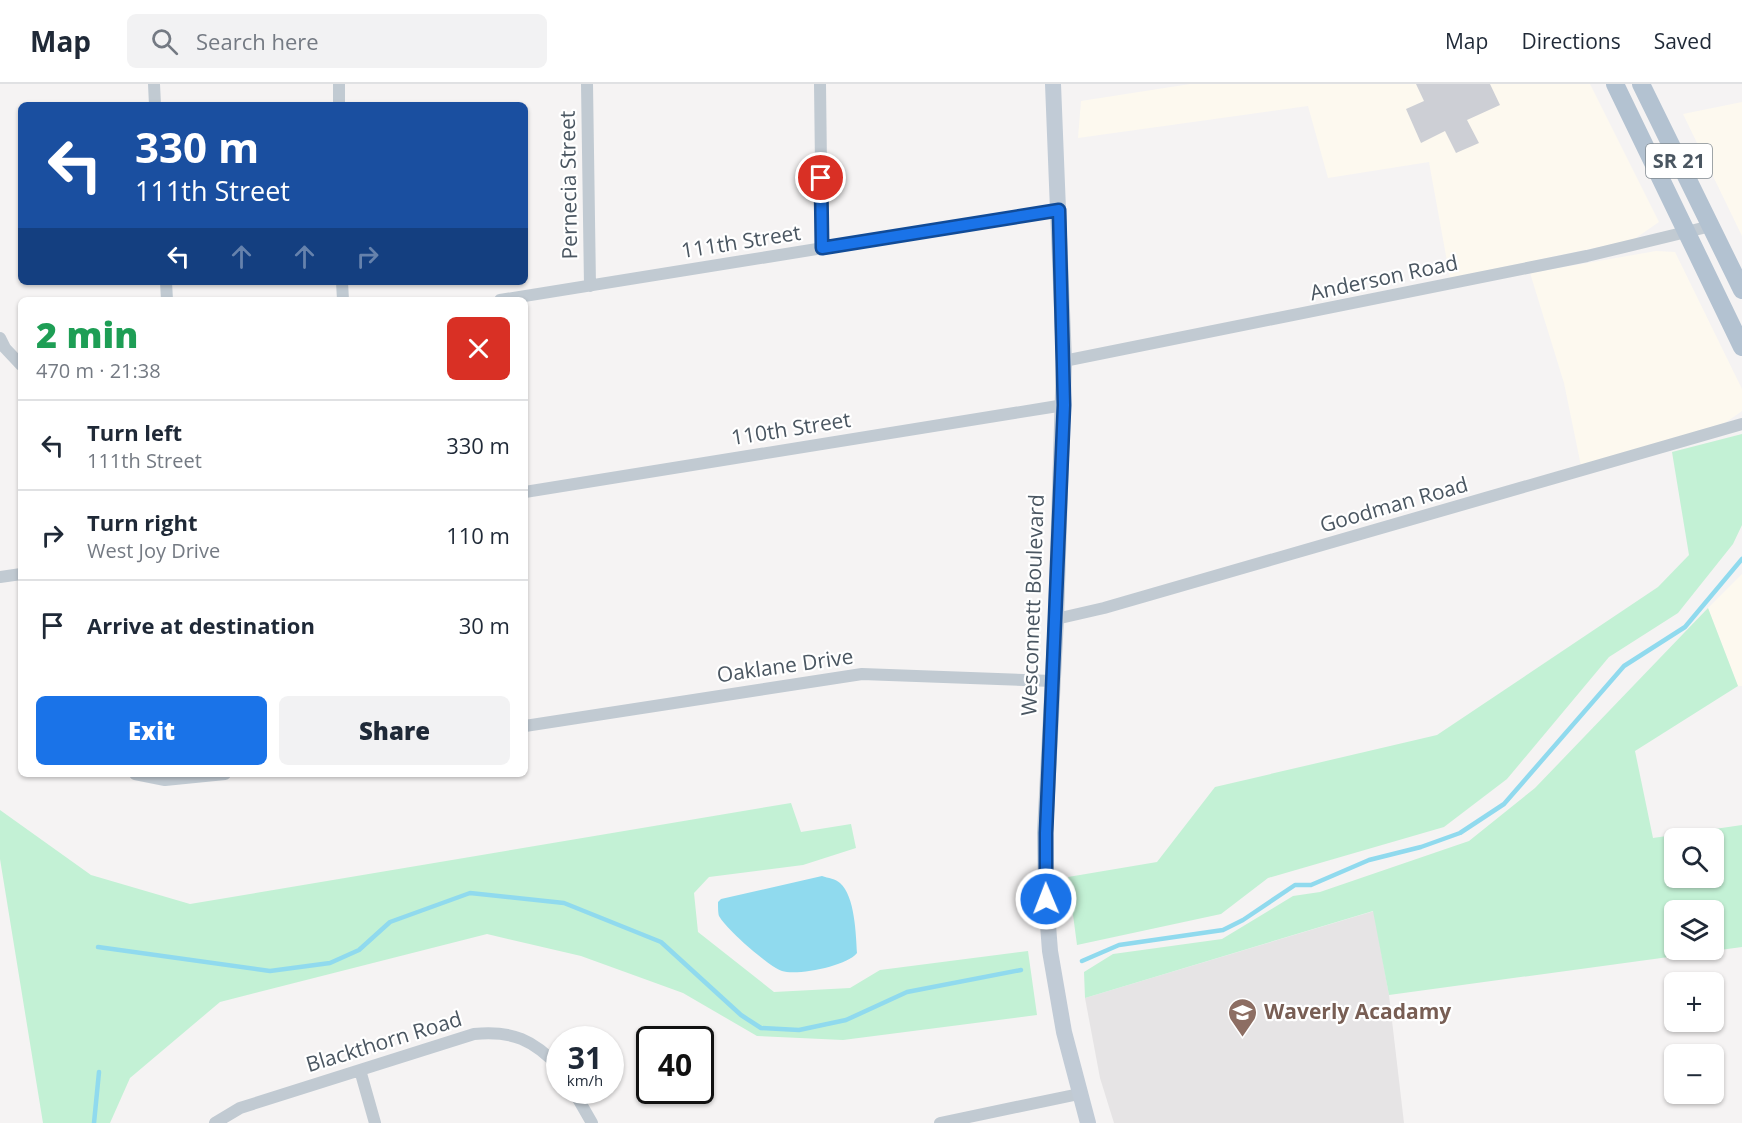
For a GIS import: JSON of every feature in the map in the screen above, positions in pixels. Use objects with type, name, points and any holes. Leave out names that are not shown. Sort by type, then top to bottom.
[{"type":"main road","name":"SR 21","points":[[1615,84],[1742,347]]},
{"type":"main road","name":"SR 21","points":[[1641,84],[1742,291]]},
{"type":"street","points":[[154,84],[155,102]]},
{"type":"street","points":[[339,84],[339,102]]},
{"type":"street","name":"Pernecia Street","points":[[586,84],[590,286]]},
{"type":"street","points":[[820,84],[822,248]]},
{"type":"street","name":"Wesconnett Boulevard","points":[[1053,84],[1064,405],[1046,833],[1046,899],[1050,951],[1064,1032],[1088,1123]]},
{"type":"street","name":"111th Street","points":[[519,297],[1059,210]]},
{"type":"street","name":"Anderson Road","points":[[1064,361],[1587,256],[1711,226]]},
{"type":"street","points":[[0,338],[5,348],[18,361]]},
{"type":"street","name":"110th Street","points":[[528,492],[1064,405]]},
{"type":"street","name":"Goodman Road","points":[[1056,619],[1104,608],[1742,424]]},
{"type":"street","points":[[0,577],[18,574]]},
{"type":"street","name":"Oaklane Drive","points":[[528,726],[862,674],[1053,681]]},
{"type":"street","points":[[150,777],[165,780],[195,777]]},
{"type":"street","name":"Blackthorn Road","points":[[215,1123],[240,1108],[474,1034],[495,1032],[515,1034],[532,1042],[546,1055]]},
{"type":"street","points":[[360,1070],[375,1123]]},
{"type":"street","points":[[940,1123],[1079,1094]]},
{"type":"street","points":[[581,1104],[592,1123]]},
{"type":"shaded area","points":[[1190,84],[1590,84],[1659,222],[1633,240],[1450,278],[1429,162],[1328,178],[1308,106],[1078,138],[1081,101]]},
{"type":"shaded area","points":[[1742,102],[1742,236],[1683,114]]},
{"type":"shaded area","points":[[1656,251],[1675,252],[1742,389],[1742,411],[1725,423],[1581,466],[1564,383],[1530,273]]},
{"type":"shaded area","points":[[1742,574],[1742,686],[1738,686],[1708,608]]},
{"type":"shaded area","name":"Waverly Acadamy","points":[[1374,911],[1389,995],[1404,1123],[1114,1123],[1100,1078],[1085,998]]},
{"type":"green space","points":[[1742,434],[1742,525],[1733,544],[1678,613],[1609,657],[1507,779],[1444,827],[1268,878],[1221,914],[1077,945],[1068,877],[1157,862],[1215,787],[1437,735],[1658,587],[1689,555],[1672,452]]},
{"type":"green space","points":[[1708,608],[1738,686],[1635,751],[1653,838],[1664,836],[1664,888],[1724,888],[1724,828],[1721,828],[1742,825],[1742,947],[1724,949],[1724,900],[1664,900],[1664,958],[1389,995],[1373,911],[1085,998],[1084,972],[1113,954],[1222,939],[1293,896],[1320,892],[1469,841],[1535,788]]},
{"type":"green space","points":[[791,803],[801,832],[851,824],[856,848],[803,865],[709,877],[694,893],[698,932],[774,992],[850,988],[880,970],[1028,951],[1037,1015],[843,1040],[757,1036],[683,993],[581,956],[487,934],[220,1002],[130,1078],[110,1123],[43,1123],[0,859],[0,810],[91,875],[190,904]]},
{"type":"water","points":[[822,876],[840,883],[845,889],[852,906],[855,926],[857,953],[852,958],[833,966],[810,971],[782,971],[748,946],[719,916],[718,902],[721,899]]},
{"type":"building","points":[[1416,84],[1490,84],[1500,105],[1467,120],[1479,143],[1456,153],[1445,131],[1421,143],[1406,109],[1424,101]]},
{"type":"waterway","points":[[1082,961],[1119,945],[1223,930],[1243,920],[1295,885],[1311,885],[1369,860],[1421,847],[1460,833],[1504,804],[1624,666],[1685,627],[1742,559]]},
{"type":"waterway","points":[[98,947],[270,971],[330,963],[359,950],[390,922],[470,893],[564,903],[661,942],[741,1015],[761,1028],[799,1030],[846,1020],[907,992],[1021,970]]},
{"type":"waterway","points":[[94,1123],[99,1072]]},
{"type":"place","name":"Waverly Acadamy","points":[[1243,1038]]},
{"type":"route","points":[[821,178],[822,248],[1059,210],[1064,405],[1046,833],[1046,899]]}]
